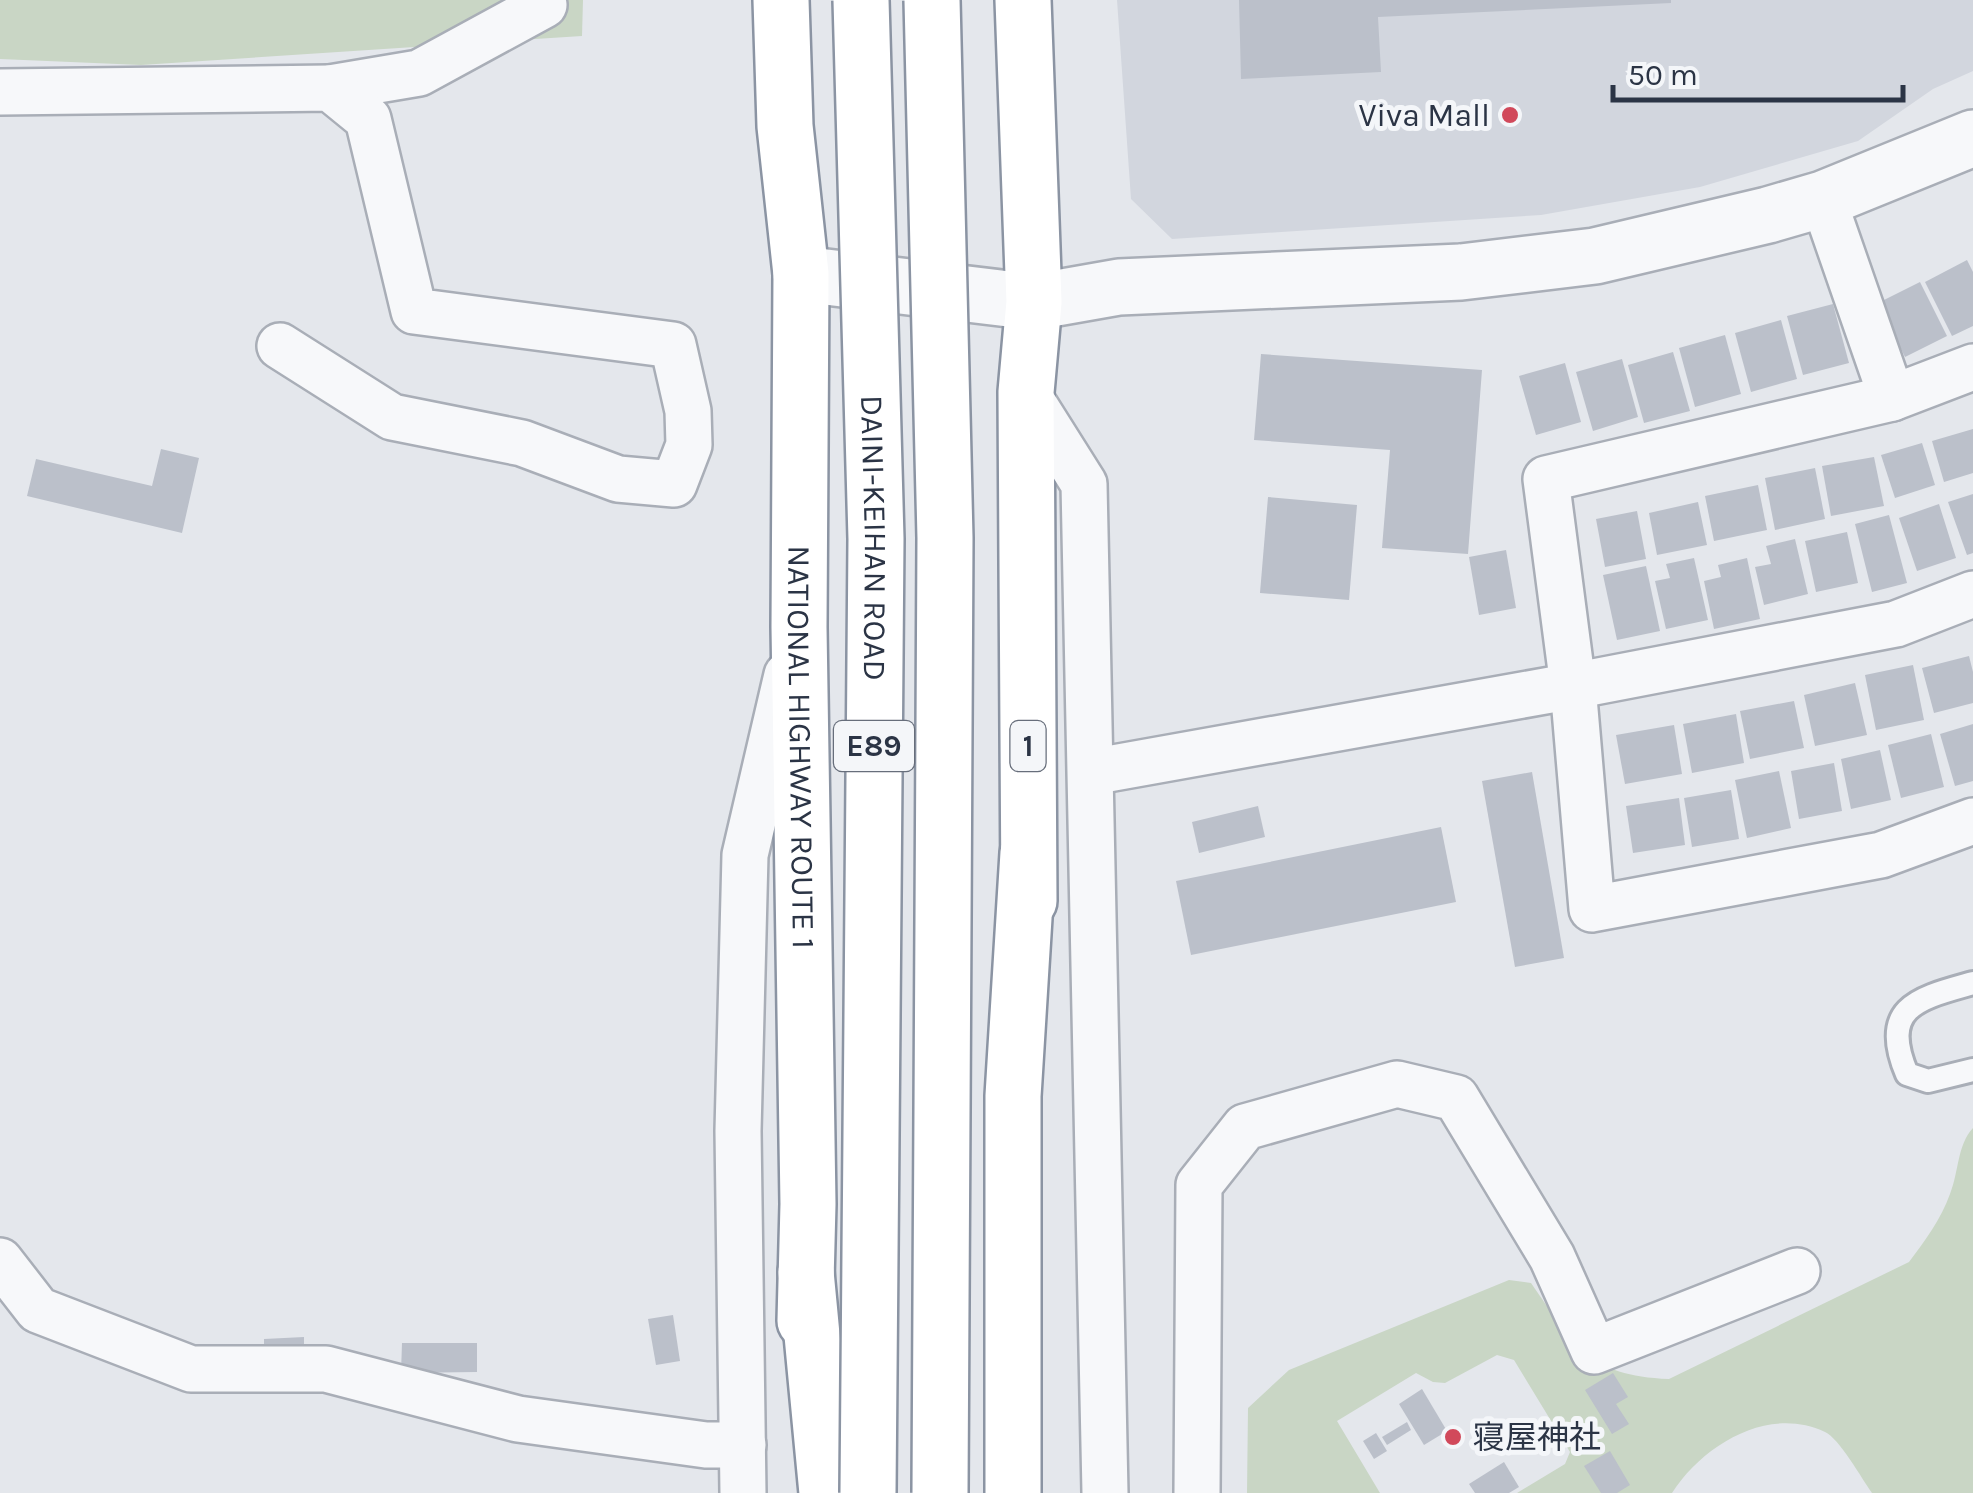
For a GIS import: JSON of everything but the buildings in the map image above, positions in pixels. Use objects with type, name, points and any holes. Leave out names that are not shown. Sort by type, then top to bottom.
[{"type":"highway","name":"NATIONAL HIGHWAY ROUTE 1","points":[[781,0],[785,126],[801,274],[798,627],[808,1204],[801,1493]]},
{"type":"highway","name":"DAINI-KEIHAN ROAD","points":[[861,0],[876,540],[868,1493]]},
{"type":"highway","name":"E89","points":[[932,0],[945,538],[940,1493]]},
{"type":"highway","name":"1","points":[[1023,0],[1034,302],[1026,392],[1030,1493]]},
{"type":"highway","points":[[1012,1493],[1013,1096],[1028,853]]},
{"type":"highway","points":[[806,1272],[826,1493]]},
{"type":"street","points":[[762,0],[785,126]]},
{"type":"street","points":[[0,92],[330,88],[419,73],[544,5]]},
{"type":"street","points":[[280,346],[392,417],[522,443],[618,479],[674,484],[689,446],[688,412],[672,345],[414,311],[368,119],[330,88]]},
{"type":"street","points":[[801,274],[1034,302],[1120,288],[1461,272],[1596,256],[1822,199],[1973,138]]},
{"type":"street","points":[[1822,199],[1892,398]]},
{"type":"street","points":[[1973,366],[1892,398],[1546,479],[1573,686],[1592,909],[1881,855],[1973,822]]},
{"type":"street","points":[[1026,392],[1084,484],[1105,1493]]},
{"type":"street","points":[[1091,772],[1896,624],[1973,594]]},
{"type":"street","points":[[743,1493],[738,1131],[745,855],[798,627]]},
{"type":"street","points":[[1197,1493],[1199,1185],[1245,1128],[1397,1084],[1456,1098],[1552,1257],[1594,1352],[1797,1271]]},
{"type":"street","points":[[0,1261],[38,1310],[192,1369],[326,1369],[518,1419],[706,1445],[742,1445]]},
{"type":"lane","points":[[1973,983],[1919,998],[1904,1014],[1898,1031],[1900,1056],[1908,1074],[1928,1081],[1973,1070]]},
{"type":"shaded area","name":"Viva Mall","points":[[1117,0],[1973,0],[1973,71],[1933,89],[1858,141],[1700,187],[1541,215],[1172,239],[1131,199]]},
{"type":"green space","points":[[0,0],[583,0],[582,36],[141,65],[0,59]]},
{"type":"green space","points":[[1973,1128],[1973,1493],[1872,1493],[1831,1436],[1803,1425],[1781,1423],[1739,1434],[1719,1445],[1685,1475],[1672,1493],[1517,1493],[1565,1464],[1570,1452],[1514,1360],[1497,1355],[1445,1383],[1416,1373],[1337,1421],[1380,1493],[1247,1493],[1248,1408],[1289,1370],[1509,1280],[1531,1283],[1572,1340],[1601,1364],[1642,1377],[1669,1379],[1909,1262],[1942,1212],[1964,1142]]},
{"type":"place","name":"Viva Mall","points":[[1510,115]]},
{"type":"place","name":"寝屋神社","points":[[1453,1437]]}]
